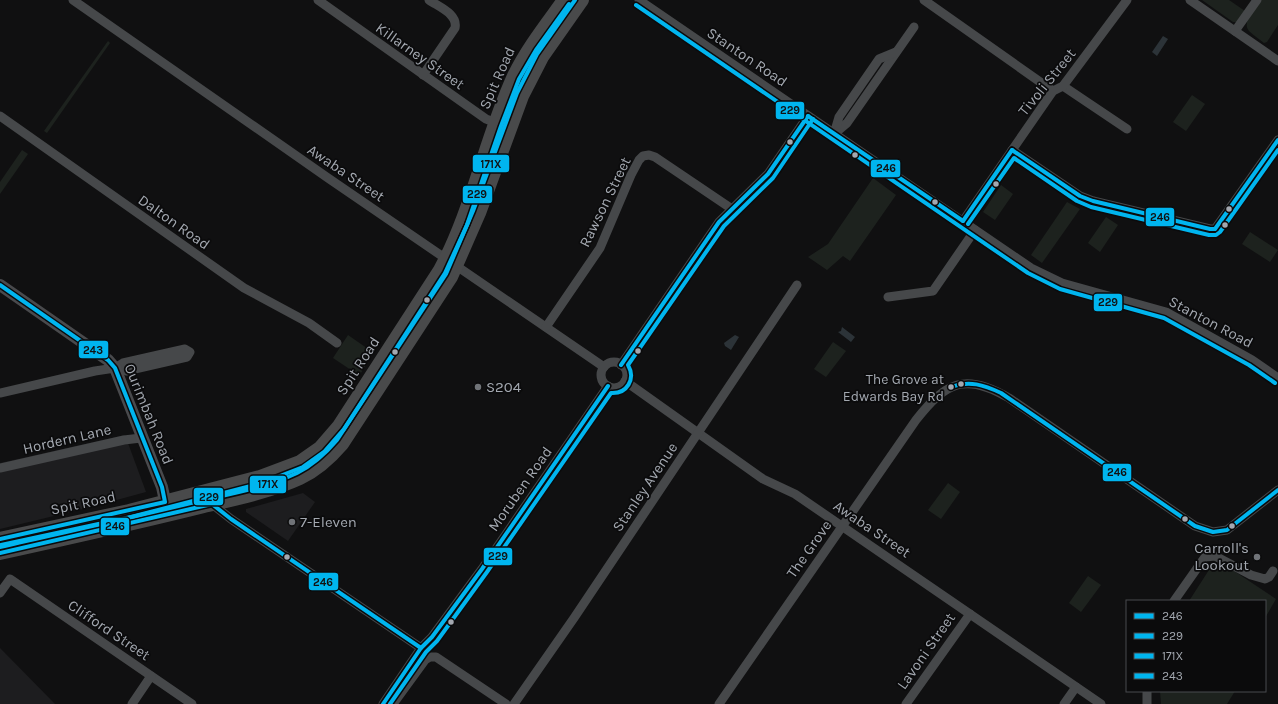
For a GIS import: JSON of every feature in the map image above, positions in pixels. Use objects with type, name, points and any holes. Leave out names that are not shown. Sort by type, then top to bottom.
[{"type":"highway","name":"Spit Road","points":[[0,539],[167,508],[212,504],[281,486],[314,471],[331,457],[342,444],[451,277],[452,263],[460,224],[506,96],[520,65],[564,0]]},
{"type":"highway","name":"Spit Road","points":[[0,553],[167,508],[290,466],[300,462],[320,448],[342,421],[419,304],[452,263],[479,213],[522,96],[535,70],[582,0]]},
{"type":"main road","name":"Ourimbah Road","points":[[0,285],[108,360],[115,368],[141,438],[162,487],[167,508]]},
{"type":"street","name":"Awaba Street","points":[[73,0],[604,367]]},
{"type":"street","name":"Killarney Street","points":[[318,0],[486,119],[495,124],[510,128]]},
{"type":"street","points":[[423,75],[455,28],[456,24],[454,17],[429,0]]},
{"type":"street","name":"Stanton Road","points":[[639,0],[1031,268],[1062,283],[1166,312],[1252,360],[1278,378]]},
{"type":"street","name":"Tivoli Street","points":[[963,221],[1053,91],[1063,86],[1127,0]]},
{"type":"street","points":[[1190,0],[1278,60]]},
{"type":"street","points":[[1235,31],[1257,0]]},
{"type":"street","points":[[927,2],[1053,91]]},
{"type":"street","points":[[834,134],[839,117],[879,59],[896,52],[914,27]]},
{"type":"street","points":[[1063,86],[1127,129]]},
{"type":"street","name":"Dalton Road","points":[[0,116],[244,288],[309,323],[337,343]]},
{"type":"street","points":[[621,364],[719,222],[768,174],[808,116]]},
{"type":"street","points":[[1012,150],[1080,196],[1093,202],[1215,229],[1278,140]]},
{"type":"street","name":"Rawson Street","points":[[546,327],[600,248],[631,175],[639,160],[644,156],[649,154],[655,156],[732,209]]},
{"type":"street","points":[[888,297],[933,291],[975,230]]},
{"type":"street","name":"Stanley Avenue","points":[[514,704],[692,444],[697,433],[797,285]]},
{"type":"street","points":[[0,393],[95,371],[115,368],[123,363],[176,350],[185,349],[190,352],[187,357],[126,371],[115,368]]},
{"type":"street","points":[[614,362],[621,364],[627,375],[625,381],[620,386],[608,386],[602,378],[602,370],[604,367],[614,362]]},
{"type":"street","name":"Awaba Street","points":[[625,381],[763,479],[795,494],[1101,704]]},
{"type":"street","name":"The Grove","points":[[719,704],[927,406],[944,391],[957,384],[978,384],[991,388],[1009,398],[1195,526],[1213,532],[1227,530],[1278,490]]},
{"type":"street","name":"Moruben Road","points":[[383,704],[421,648],[432,637],[482,569],[608,386]]},
{"type":"street","name":"Hordern Lane","points":[[0,468],[124,440],[141,438]]},
{"type":"street","points":[[212,504],[237,523],[421,648]]},
{"type":"street","points":[[1175,600],[1205,557],[1213,556],[1250,575],[1265,579],[1269,577],[1273,571]]},
{"type":"street","name":"Clifford Street","points":[[0,593],[10,579],[192,704]]},
{"type":"street","name":"Lavoni Street","points":[[906,704],[970,614]]},
{"type":"street","points":[[393,704],[425,660],[430,657],[436,657],[506,704]]},
{"type":"street","points":[[132,704],[151,676]]},
{"type":"street","points":[[1064,704],[1076,687]]},
{"type":"street","points":[[1147,692],[1147,704]]},
{"type":"shaded area","points":[[1202,0],[1229,0],[1245,11],[1237,22],[1233,22]]},
{"type":"shaded area","points":[[1261,0],[1278,0],[1278,25],[1267,42],[1264,43],[1249,31],[1247,27],[1250,15]]},
{"type":"shaded area","points":[[1163,36],[1168,39],[1157,56],[1152,52]]},
{"type":"shaded area","points":[[108,41],[110,43],[47,133],[44,131]]},
{"type":"shaded area","points":[[1192,95],[1205,104],[1186,131],[1173,122]]},
{"type":"shaded area","points":[[22,150],[28,154],[0,194],[0,182]]},
{"type":"shaded area","points":[[873,178],[896,195],[850,261],[843,256],[827,270],[808,257],[828,244]]},
{"type":"shaded area","points":[[1001,185],[1013,194],[995,220],[983,212]]},
{"type":"shaded area","points":[[1067,202],[1080,209],[1042,263],[1031,255]]},
{"type":"shaded area","points":[[1106,217],[1118,225],[1100,252],[1088,243]]},
{"type":"shaded area","points":[[1250,232],[1278,250],[1270,262],[1242,244]]},
{"type":"shaded area","points":[[842,327],[855,337],[851,342],[838,332],[841,331]]},
{"type":"shaded area","points":[[348,335],[371,351],[375,349],[358,378],[357,374],[333,358]]},
{"type":"shaded area","points":[[735,335],[739,337],[731,350],[725,346],[724,343]]},
{"type":"shaded area","points":[[833,342],[846,351],[826,377],[814,369]]},
{"type":"shaded area","points":[[125,435],[146,492],[0,529],[0,463]]},
{"type":"shaded area","points":[[948,483],[960,492],[941,519],[928,510]]},
{"type":"shaded area","name":"7-Eleven","points":[[303,493],[315,502],[288,541],[246,512],[246,509]]},
{"type":"shaded area","points":[[1216,559],[1276,599],[1266,616],[1266,600],[1190,600]]},
{"type":"shaded area","points":[[1088,576],[1101,585],[1081,612],[1069,603]]},
{"type":"shaded area","points":[[0,648],[55,704],[0,704]]},
{"type":"shaded area","points":[[1160,692],[1234,692],[1227,704],[1161,704]]},
{"type":"transit line","name":"171X","points":[[0,547],[260,487],[297,473],[324,454],[337,440],[446,274],[473,211],[517,93],[537,54],[575,0]]},
{"type":"transit line","name":"229","points":[[1,545],[131,517],[262,483],[303,467],[324,452],[344,429],[445,273],[467,225],[519,79],[536,50],[569,4]]},
{"type":"transit line","name":"229","points":[[636,5],[1028,273],[1060,289],[1164,318],[1249,365],[1275,383]]},
{"type":"transit line","name":"246","points":[[808,116],[963,221]]},
{"type":"transit line","name":"246","points":[[621,365],[719,222],[768,174],[808,116]]},
{"type":"transit line","name":"229","points":[[390,704],[426,652],[437,641],[487,572],[611,393],[617,393],[626,388],[631,375],[628,365],[724,226],[773,178],[813,119]]},
{"type":"transit line","name":"246","points":[[1012,150],[1080,196],[1093,201],[1215,229],[1278,140]]},
{"type":"transit line","name":"246","points":[[963,221],[1012,150]]},
{"type":"transit line","name":"229","points":[[968,224],[1014,158],[1077,201],[1091,207],[1209,235],[1216,235],[1220,232],[1278,150]]},
{"type":"transit line","name":"243","points":[[0,285],[108,360],[115,368],[162,487],[165,502],[0,539]]},
{"type":"transit line","name":"246","points":[[951,387],[964,384],[976,384],[1001,393],[1195,526],[1213,532],[1227,530],[1278,490]]},
{"type":"transit line","name":"246","points":[[383,704],[421,648],[432,637],[482,569],[608,386]]},
{"type":"transit line","name":"246","points":[[0,553],[212,504],[231,519],[421,648]]},
{"type":"place","name":"S204","points":[[478,387]]},
{"type":"place","name":"The Grove at Edwards Bay Rd","points":[[951,387]]},
{"type":"place","name":"7-Eleven","points":[[292,522]]},
{"type":"place","name":"Carroll's Lookout","points":[[1257,557]]}]
